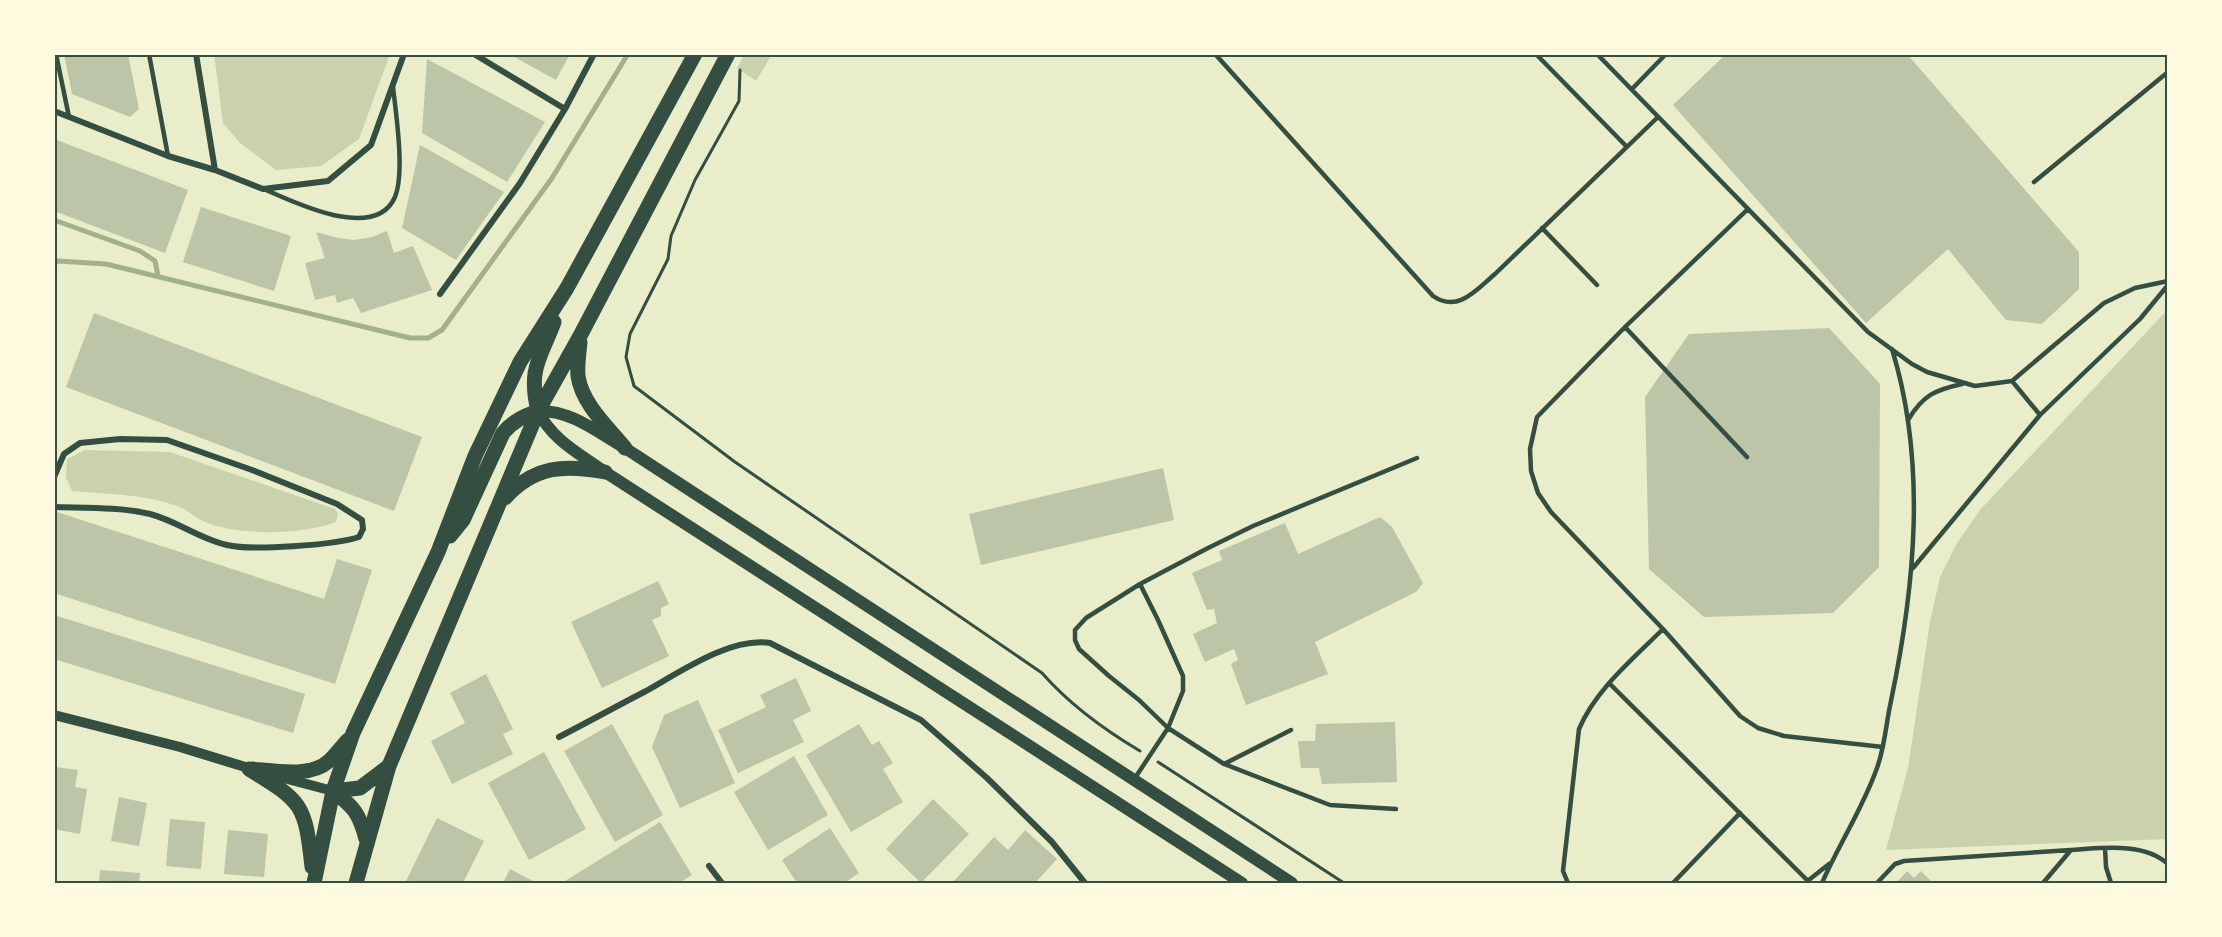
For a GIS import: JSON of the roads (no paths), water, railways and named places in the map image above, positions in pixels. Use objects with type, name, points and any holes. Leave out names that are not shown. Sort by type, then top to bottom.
[{"type":"main road","points":[[314,883],[333,791],[353,733],[438,552],[475,456],[520,362],[567,288],[695,54]]},
{"type":"main road","points":[[356,883],[389,766],[538,411],[734,57]]},
{"type":"main road","points":[[567,288],[552,328],[536,360],[533,380],[538,411],[554,435],[605,472],[1242,883]]},
{"type":"main road","points":[[580,336],[578,375],[582,391],[593,409],[625,448]]},
{"type":"main road","points":[[438,552],[463,520],[503,433],[510,424],[538,411],[552,410],[566,414],[625,448],[1292,883]]},
{"type":"main road","points":[[499,504],[516,485],[541,471],[580,467],[605,472]]},
{"type":"main road","points":[[249,769],[311,770],[328,762],[353,733]]},
{"type":"main road","points":[[333,791],[360,788],[389,766]]},
{"type":"main road","points":[[249,769],[282,789],[297,802],[309,833],[314,883]]},
{"type":"main road","points":[[333,791],[354,808],[361,819],[367,840]]},
{"type":"street","points":[[196,54],[215,170]]},
{"type":"street","points":[[54,111],[168,156],[215,170],[263,189],[328,181],[371,145],[404,54]]},
{"type":"street","points":[[474,54],[565,109]]},
{"type":"street","points":[[440,294],[520,183],[565,109],[594,54]]},
{"type":"street","points":[[54,477],[63,454],[80,443],[120,439],[167,440],[252,470],[337,504],[362,520],[363,529],[359,537],[346,541],[261,547],[227,545],[150,514],[95,508],[54,507]]},
{"type":"street","points":[[559,737],[715,654],[759,642],[770,643],[921,720],[987,778],[1052,842],[1085,883]]},
{"type":"street","points":[[54,716],[180,747],[249,769],[333,791]]},
{"type":"street","points":[[709,866],[722,883]]},
{"type":"lane","points":[[56,54],[69,117]]},
{"type":"lane","points":[[149,54],[168,156]]},
{"type":"lane","points":[[1215,54],[1425,288],[1440,301],[1458,302],[1469,297],[1658,117]]},
{"type":"lane","points":[[1536,54],[1627,147]]},
{"type":"lane","points":[[1597,54],[1868,332],[1927,372],[1975,386],[2012,381],[2104,303],[2135,288],[2168,283]]},
{"type":"lane","points":[[1632,89],[1666,54]]},
{"type":"lane","points":[[2034,182],[2168,72]]},
{"type":"lane","points":[[263,189],[316,212],[360,218],[381,213],[395,197],[398,176],[398,136],[393,82]]},
{"type":"lane","points":[[1748,209],[1625,327],[1537,417],[1530,448],[1531,471],[1538,494],[1551,512],[1663,629],[1740,716],[1758,728],[1784,736],[1883,747]]},
{"type":"lane","points":[[1542,228],[1597,285]]},
{"type":"lane","points":[[1912,569],[2040,415],[2140,318],[2168,283]]},
{"type":"lane","points":[[1625,327],[1747,457]]},
{"type":"lane","points":[[1822,883],[1867,794],[1878,766],[1909,607],[1914,494],[1903,385],[1892,349]]},
{"type":"lane","points":[[2012,381],[2040,415]]},
{"type":"lane","points":[[1908,420],[1916,406],[1931,393],[1962,384]]},
{"type":"lane","points":[[1396,809],[1330,805],[1224,764],[1168,728],[1139,700],[1109,676],[1079,648],[1075,640],[1075,630],[1086,618],[1140,584],[1253,526],[1417,458]]},
{"type":"lane","points":[[1134,780],[1168,728],[1183,691],[1183,676],[1140,584]]},
{"type":"lane","points":[[1568,883],[1563,871],[1579,729],[1585,714],[1610,682],[1663,629]]},
{"type":"lane","points":[[1610,682],[1807,882],[1831,862]]},
{"type":"lane","points":[[1224,764],[1292,730]]},
{"type":"lane","points":[[1673,883],[1740,813]]},
{"type":"lane","points":[[2105,848],[2106,867],[2111,883]]},
{"type":"lane","points":[[1877,883],[1895,864],[1904,861],[2072,850],[2105,848],[2148,852],[2168,864]]},
{"type":"lane","points":[[2043,883],[2072,850]]},
{"type":"waterway","points":[[54,263],[58,261],[106,264],[410,338],[428,338],[442,330],[552,178],[628,54]]},
{"type":"waterway","points":[[54,220],[140,251],[155,261],[158,276]]}]
